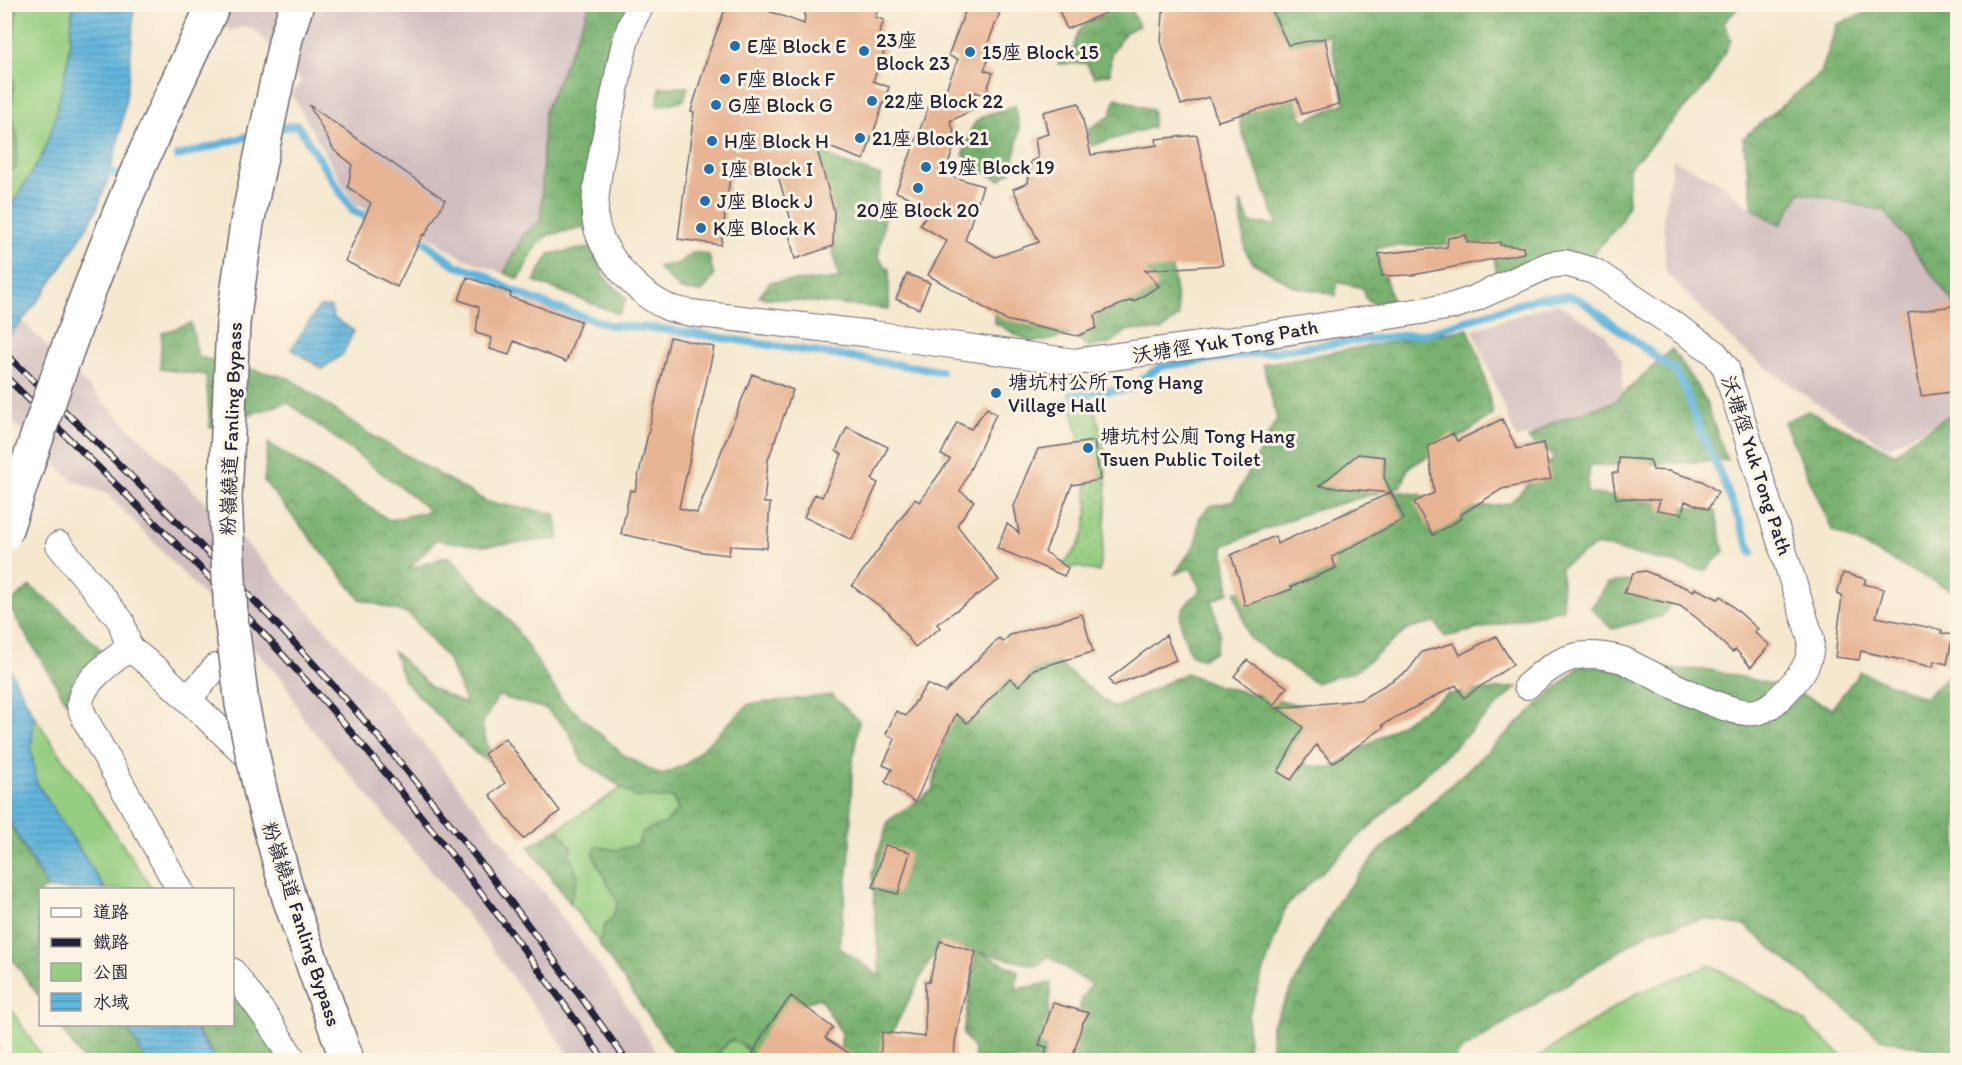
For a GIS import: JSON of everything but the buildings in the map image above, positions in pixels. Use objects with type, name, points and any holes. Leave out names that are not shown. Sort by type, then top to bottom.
[{"type":"highway","points":[[4,535],[52,390],[108,241],[214,4]]},
{"type":"highway","name":"粉嶺繞道 Fanling Bypass","points":[[297,4],[286,38],[248,223],[233,323],[225,498],[231,617],[242,704],[261,794],[289,898],[346,1060]]},
{"type":"street","name":"沃塘徑 Yuk Tong Path","points":[[642,4],[627,35],[604,147],[594,212],[601,240],[620,268],[634,285],[665,307],[691,313],[872,334],[1074,362],[1453,306],[1549,265],[1565,263],[1594,271],[1713,352],[1726,368],[1737,401],[1811,639],[1811,655],[1798,678],[1780,698],[1769,707],[1755,712],[1738,712],[1720,706],[1623,660],[1607,656],[1578,655],[1561,661],[1544,671],[1527,686]]},
{"type":"street","points":[[59,545],[121,621],[129,648],[157,670],[255,763],[280,813]]},
{"type":"street","points":[[129,648],[94,677],[82,695],[80,706],[85,719],[179,888]]},
{"type":"street","points":[[188,699],[216,667]]},
{"type":"street","points":[[234,974],[268,1020],[293,1060]]},
{"type":"shaded area","points":[[218,5],[590,5],[544,113],[560,221],[523,235],[504,273],[463,258],[416,229],[354,204],[291,93],[302,82],[257,32],[246,26],[229,31]]},
{"type":"shaded area","points":[[1673,159],[1724,185],[1746,205],[1774,215],[1807,183],[1957,198],[1957,411],[1888,447],[1810,399],[1743,350],[1666,273],[1663,218]]},
{"type":"shaded area","points":[[1557,303],[1605,334],[1621,360],[1624,402],[1614,421],[1516,438],[1473,330]]},
{"type":"shaded area","points":[[4,310],[22,321],[248,545],[383,693],[553,905],[606,975],[662,1060],[573,1060],[462,908],[302,717],[284,681],[108,494],[73,481],[5,415]]},
{"type":"green space","points":[[4,5],[18,5],[9,64],[14,83],[11,108],[18,139],[16,168],[5,173]]},
{"type":"green space","points":[[5,5],[73,5],[70,42],[56,118],[35,169],[5,215]]},
{"type":"green space","points":[[590,5],[632,5],[587,227],[548,235],[536,246],[519,279],[504,273],[523,235],[541,220],[544,113]]},
{"type":"green space","points":[[1099,5],[1131,5],[1130,8],[1139,26],[1126,32],[1111,53],[1110,74],[1094,77],[1086,63],[1058,64],[1063,52],[1073,50],[1079,31],[1089,21],[1102,15]]},
{"type":"green space","points":[[1205,5],[1741,5],[1724,23],[1731,40],[1709,82],[1629,168],[1628,205],[1620,223],[1592,256],[1573,257],[1497,274],[1491,243],[1376,247],[1392,300],[1376,305],[1365,298],[1363,288],[1337,282],[1336,296],[1295,287],[1253,263],[1245,250],[1240,201],[1250,223],[1278,225],[1243,134],[1238,111],[1278,81],[1295,100],[1303,121],[1345,103],[1329,35],[1217,64]]},
{"type":"green space","points":[[1887,5],[1957,5],[1957,308],[1885,211],[1800,192],[1781,225],[1753,209],[1743,138],[1821,73],[1837,24]]},
{"type":"green space","points":[[660,87],[688,87],[684,100],[657,106]]},
{"type":"green space","points":[[1116,98],[1153,110],[1153,127],[1091,146],[1088,129],[1110,116]]},
{"type":"green space","points":[[1015,106],[1020,129],[1012,170],[1000,180],[978,169],[963,154],[970,131],[979,119]]},
{"type":"green space","points":[[789,132],[828,151],[831,158],[881,176],[877,215],[885,218],[878,257],[889,270],[889,309],[759,297],[770,282],[839,279],[833,251],[834,211]]},
{"type":"green space","points":[[594,247],[603,276],[627,298],[619,314],[534,281],[549,254]]},
{"type":"green space","points":[[694,252],[709,255],[714,276],[702,292],[681,290],[657,267],[677,264]]},
{"type":"green space","points":[[1171,257],[1179,316],[1161,331],[1129,330],[1109,344],[1086,347],[1075,334],[1046,341],[1034,341],[1019,337],[994,323],[994,297]]},
{"type":"green space","points":[[191,323],[198,357],[289,378],[371,435],[487,502],[555,514],[559,539],[483,546],[436,540],[409,569],[449,556],[514,626],[562,700],[625,756],[661,775],[686,764],[749,704],[832,695],[859,721],[852,768],[850,853],[839,947],[880,976],[872,873],[888,821],[932,790],[955,695],[1042,650],[1114,708],[1186,673],[1219,686],[1305,706],[1306,765],[1331,768],[1448,694],[1517,687],[1286,906],[1248,1017],[1248,1060],[1067,1060],[1082,998],[1091,985],[1048,956],[1037,966],[979,952],[1018,971],[1016,989],[1051,983],[1044,1060],[975,1060],[974,1049],[963,1034],[976,952],[940,942],[877,1060],[841,1060],[841,1032],[820,998],[780,1011],[783,1060],[754,1060],[749,1050],[732,1039],[712,1060],[679,1060],[599,944],[604,926],[613,916],[618,903],[593,855],[596,846],[616,850],[637,845],[643,831],[666,823],[678,809],[674,798],[636,797],[582,761],[568,730],[546,709],[498,696],[482,725],[492,763],[475,753],[404,681],[393,651],[432,688],[466,704],[449,661],[409,614],[360,599],[264,481],[268,443],[389,520],[430,511],[287,402],[210,428],[206,375],[160,369],[162,333]]},
{"type":"green space","points":[[1468,329],[1481,362],[1493,414],[1465,434],[1408,468],[1402,486],[1306,513],[1223,546],[1229,592],[1212,601],[1220,634],[1215,652],[1201,659],[1190,654],[1181,626],[1182,612],[1201,590],[1191,568],[1175,574],[1197,541],[1199,518],[1210,506],[1233,501],[1277,419],[1263,364]]},
{"type":"green space","points":[[1672,349],[1704,397],[1727,460],[1642,465],[1590,465],[1587,493],[1715,511],[1724,551],[1705,571],[1597,545],[1561,567],[1563,609],[1445,637],[1435,622],[1407,630],[1356,671],[1315,683],[1249,638],[1235,592],[1327,563],[1329,522],[1349,509],[1365,535],[1392,490],[1422,495],[1453,511],[1510,503],[1555,457],[1528,439],[1553,422],[1614,402]]},
{"type":"green space","points":[[1090,396],[1103,441],[1107,490],[1099,572],[1078,567],[1058,569],[1078,545],[1087,520],[1087,486],[1070,400]]},
{"type":"green space","points":[[1957,410],[1957,593],[1832,530],[1784,422],[1808,411],[1896,454],[1908,441]]},
{"type":"green space","points":[[1648,579],[1678,594],[1662,616],[1612,629],[1591,608],[1608,583]]},
{"type":"green space","points":[[30,586],[57,607],[103,652],[79,673],[67,703],[8,605]]},
{"type":"green space","points":[[1580,666],[1710,670],[1784,687],[1832,708],[1860,672],[1925,698],[1957,668],[1957,1056],[1880,1038],[1745,926],[1705,919],[1651,931],[1459,1052],[1455,1060],[1271,1060],[1271,1027],[1340,898],[1380,850]]},
{"type":"green space","points":[[34,716],[152,888],[104,888],[36,782],[31,749]]},
{"type":"green space","points":[[622,788],[636,797],[672,797],[685,827],[606,952],[529,847]]},
{"type":"green space","points":[[4,814],[47,888],[39,888],[39,997],[5,949]]},
{"type":"green space","points":[[557,829],[572,847],[569,854],[578,876],[570,903],[529,847]]},
{"type":"green space","points":[[1711,965],[1799,1017],[1847,1060],[1533,1060],[1635,994]]},
{"type":"green space","points":[[234,981],[295,1060],[217,1060],[194,1026],[234,1026]]},
{"type":"green space","points":[[5,1000],[44,1060],[11,1060],[5,1050]]},
{"type":"green space","points":[[60,1026],[126,1026],[146,1060],[83,1060]]},
{"type":"green space","points":[[732,1038],[746,1049],[755,1060],[713,1060]]},
{"type":"water","points":[[73,5],[134,5],[131,56],[120,132],[107,182],[93,217],[50,285],[5,340],[5,215],[44,152],[53,125],[68,62]]},
{"type":"water","points":[[319,307],[331,307],[333,317],[354,331],[343,354],[322,369],[291,349]]},
{"type":"water","points":[[4,658],[34,716],[31,749],[36,782],[104,888],[47,888],[5,814]]},
{"type":"water","points":[[126,1026],[193,1026],[215,1060],[146,1060]]},
{"type":"waterway","points":[[275,129],[297,125],[353,211],[375,220]]},
{"type":"waterway","points":[[178,156],[260,133]]},
{"type":"waterway","points":[[100,171],[123,175]]},
{"type":"waterway","points":[[412,235],[424,241],[456,266],[480,272],[506,288],[550,306],[610,325],[663,329],[941,371]]},
{"type":"waterway","points":[[1071,394],[1129,389],[1161,366],[1428,333],[1537,298],[1569,296],[1579,299],[1675,371],[1686,391],[1697,424],[1723,480],[1752,553]]},
{"type":"waterway","points":[[1958,424],[1950,431],[1950,455],[1958,472]]},
{"type":"railway","points":[[4,352],[244,590],[381,740],[476,857],[626,1060]]},
{"type":"railway","points":[[4,375],[222,591],[334,712],[454,858],[604,1060]]},
{"type":"place","name":"E座 Block E","points":[[735,46]]},
{"type":"place","name":"23座 Block 23","points":[[864,51]]},
{"type":"place","name":"15座 Block 15","points":[[970,52]]},
{"type":"place","name":"F座 Block F","points":[[725,79]]},
{"type":"place","name":"22座 Block 22","points":[[872,101]]},
{"type":"place","name":"G座 Block G","points":[[716,105]]},
{"type":"place","name":"21座 Block 21","points":[[860,138]]},
{"type":"place","name":"H座 Block H","points":[[712,141]]},
{"type":"place","name":"19座 Block 19","points":[[926,167]]},
{"type":"place","name":"I座 Block I","points":[[709,169]]},
{"type":"place","name":"20座 Block 20","points":[[918,188]]},
{"type":"place","name":"J座 Block J","points":[[705,201]]},
{"type":"place","name":"K座 Block K","points":[[701,228]]},
{"type":"place","name":"塘坑村公所 Tong Hang Village Hall","points":[[996,393]]},
{"type":"place","name":"塘坑村公廁 Tong Hang Tsuen Public Toilet","points":[[1088,448]]}]
